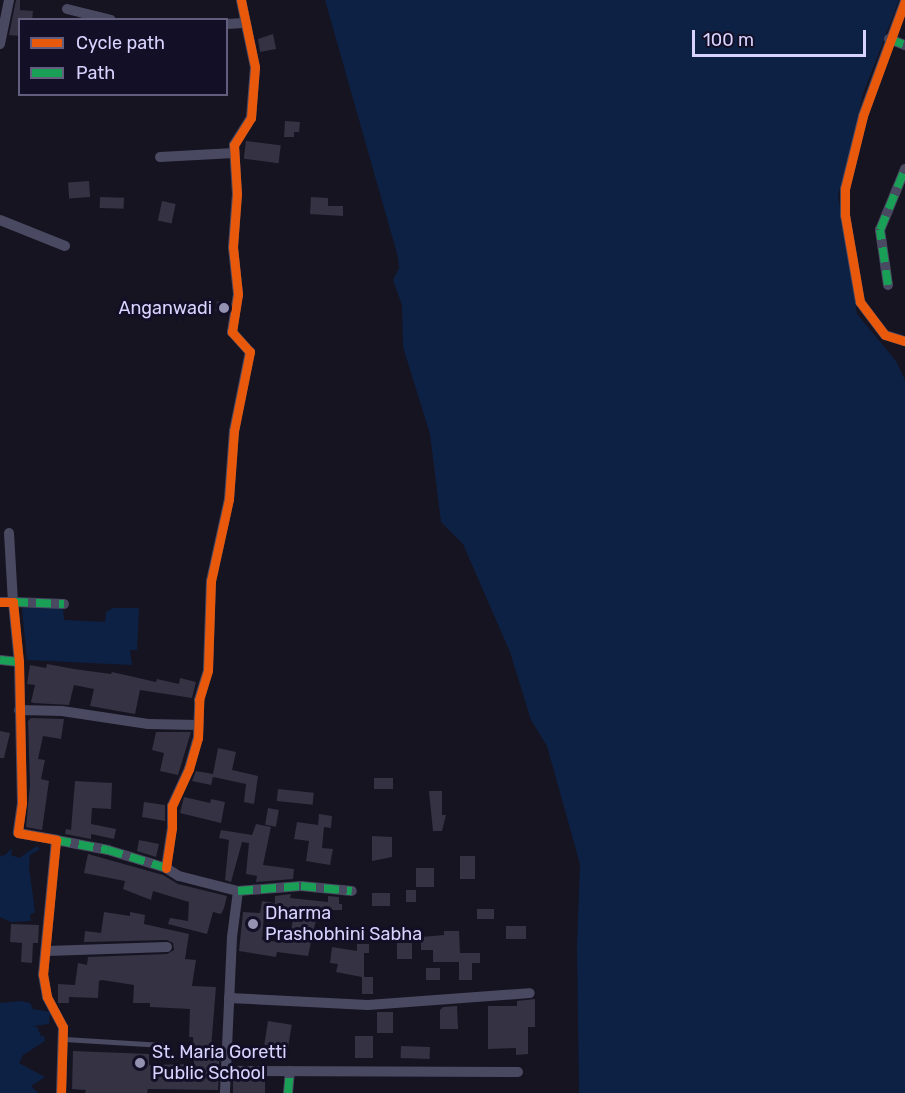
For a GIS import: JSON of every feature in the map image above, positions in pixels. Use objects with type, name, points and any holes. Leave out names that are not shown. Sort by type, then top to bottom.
[{"type":"street","points":[[0,44],[9,0]]},
{"type":"street","points":[[166,868],[172,828],[172,806],[192,759],[198,738],[200,700],[207,670],[211,581],[229,499],[234,431],[250,352],[232,332],[238,294],[233,247],[237,194],[234,145],[251,118],[255,84],[255,66],[244,23],[241,0]]},
{"type":"street","points":[[905,1],[889,39],[864,116],[845,189],[845,215],[860,302],[885,335],[905,341]]},
{"type":"street","points":[[67,9],[103,18]]},
{"type":"street","points":[[228,24],[244,23]]},
{"type":"street","points":[[889,39],[905,45]]},
{"type":"street","points":[[160,157],[234,153]]},
{"type":"street","points":[[888,285],[880,230],[901,188],[905,169]]},
{"type":"street","points":[[0,219],[65,246]]},
{"type":"street","points":[[9,534],[19,662],[22,782],[18,833],[108,850],[166,868],[179,876],[238,891],[301,886],[352,891]]},
{"type":"street","points":[[0,602],[64,604]]},
{"type":"street","points":[[0,660],[19,662]]},
{"type":"street","points":[[19,710],[62,711],[148,724],[198,725]]},
{"type":"street","points":[[56,840],[43,974],[47,997],[63,1027],[62,1093]]},
{"type":"street","points":[[225,1093],[232,937],[238,891]]},
{"type":"street","points":[[47,951],[167,948]]},
{"type":"street","points":[[229,998],[368,1005],[530,993]]},
{"type":"street","points":[[226,1071],[518,1072]]},
{"type":"street","points":[[288,1093],[290,1071]]},
{"type":"lane","points":[[64,1039],[163,1045]]},
{"type":"water","points":[[325,0],[899,0],[863,94],[838,196],[857,314],[896,361],[905,380],[905,1093],[579,1093],[577,946],[580,864],[547,746],[531,720],[510,652],[463,544],[441,522],[430,434],[403,347],[402,305],[393,280],[399,268],[398,257]]},
{"type":"water","points":[[22,608],[63,608],[64,620],[105,622],[106,612],[113,608],[139,608],[137,650],[130,650],[132,665],[27,660]]},
{"type":"water","points":[[37,846],[40,849],[30,855],[29,867],[35,912],[30,915],[31,921],[11,922],[0,917],[0,856],[5,855],[12,848],[11,855],[19,858]]},
{"type":"water","points":[[21,1001],[30,1003],[33,1009],[50,1012],[49,1024],[33,1026],[37,1027],[45,1041],[23,1055],[19,1063],[45,1077],[31,1086],[38,1093],[0,1093],[0,1003]]},
{"type":"building","points":[[16,0],[20,0],[20,10],[33,11],[32,18],[18,18],[18,36],[9,35]]},
{"type":"building","points":[[273,34],[276,49],[260,52],[258,39]]},
{"type":"building","points":[[285,121],[300,122],[299,132],[294,132],[294,137],[284,137]]},
{"type":"building","points":[[246,141],[281,145],[279,163],[244,159]]},
{"type":"building","points":[[89,181],[90,197],[69,198],[68,182]]},
{"type":"building","points":[[100,197],[124,198],[124,209],[100,208]]},
{"type":"building","points":[[311,197],[328,198],[328,206],[343,206],[343,216],[310,214]]},
{"type":"building","points":[[162,201],[176,204],[172,223],[158,221]]},
{"type":"building","name":"Anganwadi","points":[[217,301],[229,303],[227,313],[215,311]]},
{"type":"building","points":[[47,664],[111,674],[112,672],[156,682],[157,679],[179,684],[180,678],[196,682],[192,698],[140,690],[135,714],[90,706],[94,689],[74,685],[69,705],[31,702],[35,685],[27,684],[30,665],[46,668]]},
{"type":"building","points":[[31,718],[64,719],[61,739],[43,736],[38,759],[45,760],[41,779],[49,781],[42,830],[26,827],[30,785],[28,721]]},
{"type":"building","points":[[0,731],[10,733],[4,758],[0,758]]},
{"type":"building","points":[[156,732],[191,732],[178,775],[160,771],[164,753],[152,750]]},
{"type":"building","points":[[218,748],[236,752],[232,770],[258,776],[254,804],[244,802],[246,784],[213,777],[211,785],[192,781],[196,771],[213,774]]},
{"type":"building","points":[[374,778],[393,778],[393,789],[374,789]]},
{"type":"building","points":[[75,781],[112,783],[111,809],[92,808],[91,824],[116,829],[114,839],[91,834],[91,839],[65,834],[66,829],[71,830]]},
{"type":"building","points":[[278,789],[314,793],[313,805],[277,801]]},
{"type":"building","points":[[429,791],[442,791],[442,815],[446,815],[442,831],[433,831]]},
{"type":"building","points":[[184,797],[210,803],[211,799],[225,802],[221,823],[180,813]]},
{"type":"building","points":[[144,802],[165,805],[165,821],[142,817]]},
{"type":"building","points":[[268,808],[279,810],[276,827],[265,825]]},
{"type":"building","points":[[319,814],[332,816],[331,828],[324,827],[322,848],[333,849],[330,865],[306,861],[309,841],[294,839],[297,822],[318,825]]},
{"type":"building","points":[[256,824],[271,827],[263,865],[294,869],[293,879],[256,882],[257,876],[246,874],[249,843],[242,842],[231,882],[225,880],[229,840],[219,838],[221,830],[252,835]]},
{"type":"building","points":[[372,836],[392,837],[392,857],[372,861]]},
{"type":"building","points":[[139,840],[159,844],[156,857],[137,851]]},
{"type":"building","points":[[88,854],[163,875],[178,884],[227,896],[224,908],[221,914],[213,912],[207,934],[168,924],[170,918],[188,921],[189,902],[153,891],[151,900],[123,889],[125,881],[84,873]]},
{"type":"building","points":[[460,856],[475,856],[475,879],[460,879]]},
{"type":"building","points":[[416,868],[434,868],[434,887],[416,887]]},
{"type":"building","points":[[406,890],[416,890],[416,902],[406,902]]},
{"type":"building","points":[[372,893],[390,893],[390,906],[372,906]]},
{"type":"building","points":[[291,894],[290,898],[328,902],[328,896],[339,897],[342,910],[318,910],[308,956],[277,952],[276,957],[239,951],[243,912],[260,913],[262,901],[275,903],[275,896]],"holes":[[[264,915],[293,919],[289,943],[262,940]]]},
{"type":"building","points":[[477,909],[494,909],[494,919],[477,919]]},
{"type":"building","points":[[104,912],[130,916],[130,912],[145,915],[144,924],[189,934],[185,959],[196,960],[192,986],[216,987],[211,1048],[220,1048],[218,1090],[148,1089],[147,1093],[85,1093],[86,1090],[72,1089],[73,1051],[149,1054],[149,1065],[194,1064],[193,1037],[189,1037],[190,1009],[150,1007],[150,1003],[133,1003],[134,985],[102,980],[99,981],[98,998],[69,997],[69,1003],[58,1003],[58,984],[75,985],[78,963],[87,965],[88,957],[167,954],[174,950],[173,943],[167,940],[84,942],[85,931],[101,933]]},
{"type":"building","points":[[11,924],[39,925],[38,943],[33,943],[32,963],[21,962],[22,943],[10,942]]},
{"type":"building","points":[[506,926],[526,926],[526,939],[506,939]]},
{"type":"building","points":[[444,931],[459,931],[460,953],[480,953],[480,963],[472,963],[472,980],[459,980],[459,962],[433,962],[433,950],[421,950],[421,937],[444,935]]},
{"type":"building","points":[[397,943],[412,943],[412,959],[397,959]]},
{"type":"building","points":[[357,944],[369,944],[369,953],[364,953],[364,977],[373,977],[373,994],[362,994],[362,977],[336,972],[338,964],[330,963],[332,947],[357,951]]},
{"type":"building","points":[[426,968],[440,968],[440,980],[426,980]]},
{"type":"building","points":[[535,999],[535,1027],[528,1027],[528,1054],[516,1055],[516,1048],[488,1049],[488,1006],[517,1006],[517,1001]]},
{"type":"building","points":[[457,1006],[458,1029],[440,1029],[440,1010],[443,1007]]},
{"type":"building","points":[[377,1012],[393,1012],[393,1033],[377,1033]]},
{"type":"building","points":[[268,1021],[292,1025],[288,1048],[264,1045]]},
{"type":"building","points":[[355,1036],[373,1036],[373,1058],[355,1058]]},
{"type":"building","points":[[401,1046],[430,1047],[430,1059],[401,1058]]},
{"type":"building","points":[[233,1079],[265,1079],[265,1093],[233,1093]]},
{"type":"marked path","points":[[889,39],[905,45]]},
{"type":"marked path","points":[[888,285],[880,230],[905,169]]},
{"type":"marked path","points":[[13,602],[64,604]]},
{"type":"marked path","points":[[0,660],[19,662]]},
{"type":"marked path","points":[[56,840],[108,850],[166,868]]},
{"type":"marked path","points":[[238,891],[301,886],[352,891]]},
{"type":"marked path","points":[[288,1093],[290,1071]]},
{"type":"cycle path","points":[[166,868],[172,828],[172,806],[189,769],[198,738],[199,700],[208,670],[211,581],[229,499],[234,431],[250,352],[232,332],[238,294],[233,247],[237,194],[234,145],[251,118],[255,67],[241,0]]},
{"type":"cycle path","points":[[905,1],[863,116],[845,189],[845,215],[860,302],[885,335],[905,341]]},
{"type":"cycle path","points":[[0,602],[13,602],[19,662],[22,803],[18,833],[56,840],[43,974],[47,997],[63,1027],[61,1093]]},
{"type":"place","name":"Anganwadi","points":[[224,308]]},
{"type":"place","name":"Dharma Prashobhini Sabha","points":[[253,924]]},
{"type":"place","name":"St. Maria Goretti Public School","points":[[140,1063]]}]
